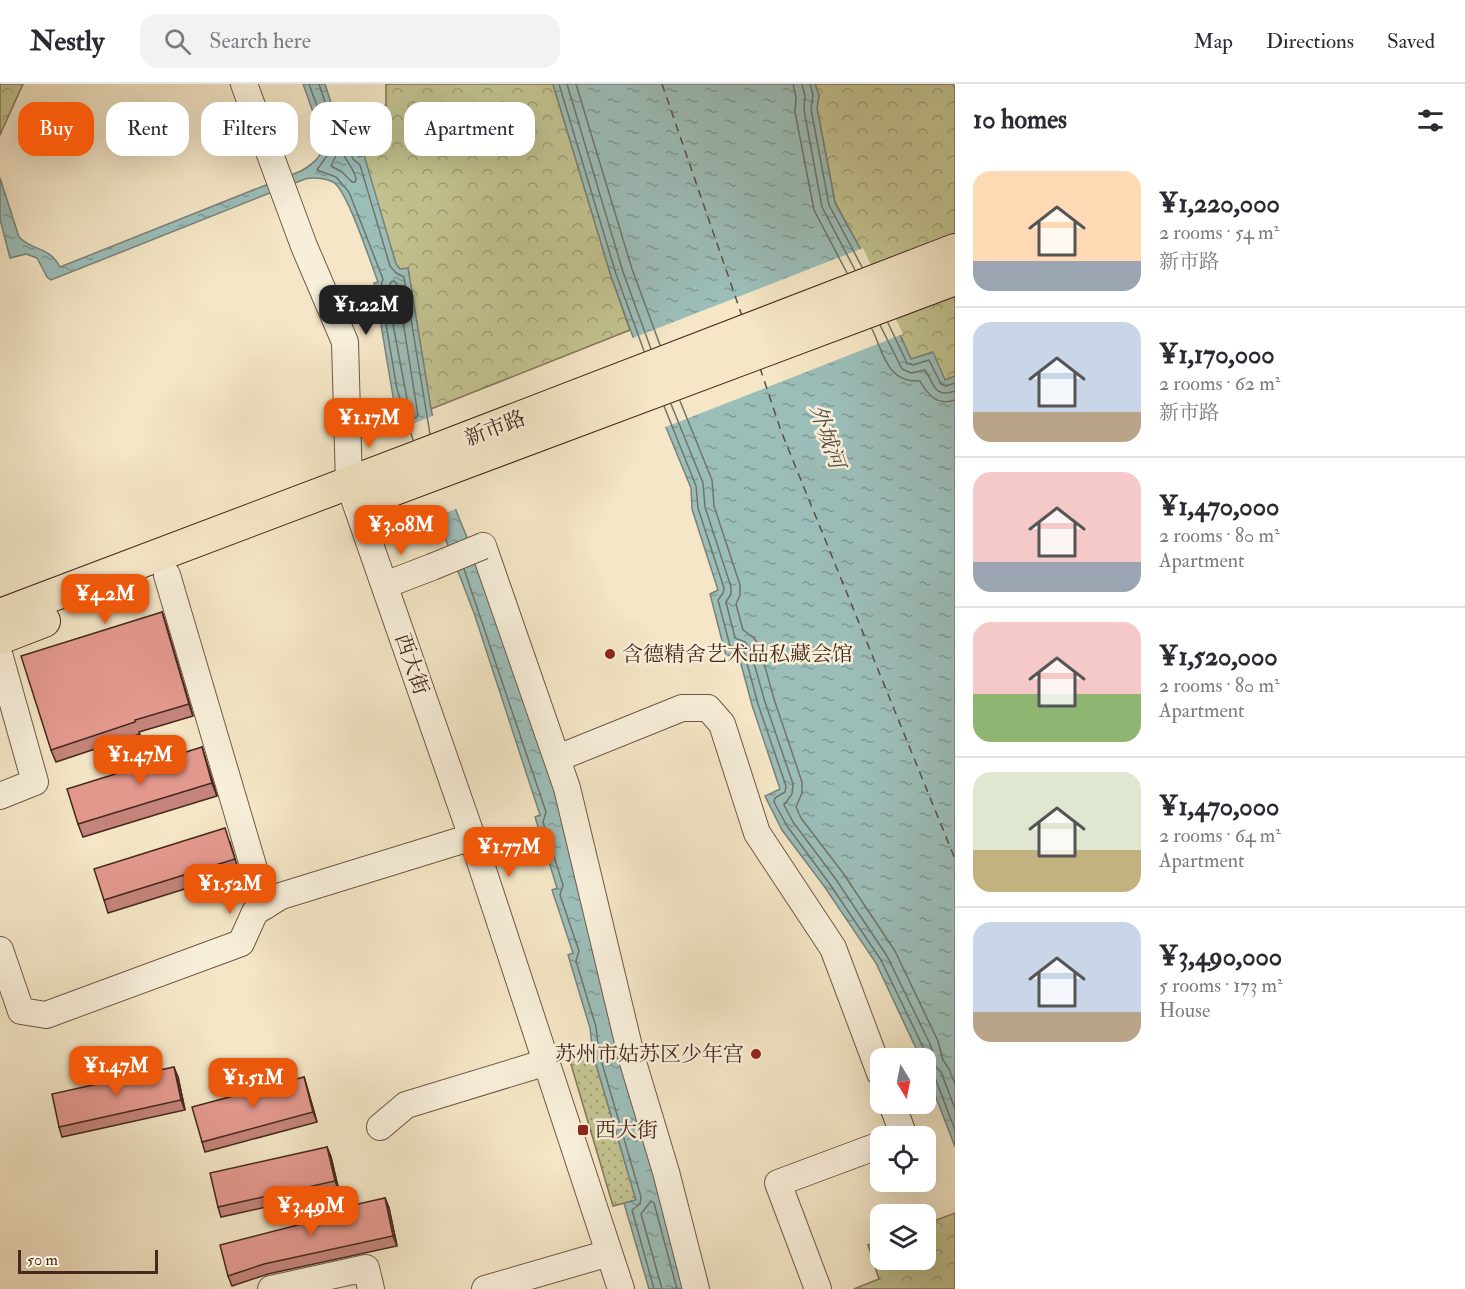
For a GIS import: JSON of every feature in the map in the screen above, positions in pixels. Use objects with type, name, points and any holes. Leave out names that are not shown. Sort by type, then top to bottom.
[{"type":"main road","name":"新市路","points":[[410,472],[955,250]]},
{"type":"main road","name":"新市路","points":[[0,615],[353,493],[955,279]]},
{"type":"main road","name":"新市路","points":[[0,638],[167,575],[353,493]]},
{"type":"street","name":"西大街","points":[[244,84],[304,246],[345,342],[353,493],[472,837],[621,1289]]},
{"type":"street","points":[[385,585],[483,546],[567,788],[632,1059],[666,1172],[696,1289]]},
{"type":"street","points":[[167,575],[265,906]]},
{"type":"street","points":[[0,657],[35,782],[0,796]]},
{"type":"street","points":[[558,758],[682,708],[708,708],[722,724],[758,833],[833,948],[871,1048]]},
{"type":"street","points":[[0,950],[21,1011],[46,1015],[241,943],[255,912],[281,896],[472,837]]},
{"type":"street","points":[[380,1127],[406,1105],[547,1062]]},
{"type":"street","points":[[818,1289],[778,1183],[870,1149]]},
{"type":"street","points":[[485,1289],[609,1253]]},
{"type":"street","points":[[271,1289],[366,1268],[371,1289]]},
{"type":"green space","points":[[0,84],[23,84],[0,135]]},
{"type":"green space","points":[[386,84],[553,84],[611,276],[630,330],[431,409],[408,269],[400,269],[396,264],[363,156],[392,156],[392,102],[386,102]]},
{"type":"green space","points":[[815,84],[953,84],[955,88],[955,376],[945,380],[911,359],[862,252],[835,202],[817,108],[819,95]]},
{"type":"green space","points":[[593,1054],[636,1200],[613,1206],[570,1061]]},
{"type":"green space","points":[[955,1213],[955,1289],[854,1289],[879,1279],[876,1270],[936,1270],[936,1220]]},
{"type":"water","points":[[303,84],[325,84],[331,102],[310,104]]},
{"type":"water","name":"外城河","points":[[553,84],[815,84],[819,95],[817,108],[835,203],[862,252],[911,359],[933,352],[945,380],[955,376],[955,1147],[936,1097],[936,1048],[916,1048],[876,963],[824,886],[782,830],[765,796],[780,789],[752,705],[738,653],[726,656],[710,594],[718,590],[692,509],[691,488],[663,420],[611,276]]},
{"type":"water","points":[[319,156],[364,156],[396,264],[400,269],[408,268],[431,409],[453,503],[544,735],[691,1289],[649,1289],[624,1203],[636,1200],[593,1054],[590,1028],[568,955],[573,953],[552,890],[557,888],[535,817],[540,815],[474,613],[395,408],[374,283],[378,282],[352,212],[339,188],[333,182],[326,180],[305,179],[51,280],[37,258],[26,254],[10,258],[0,219],[0,178],[19,237],[29,245],[51,255],[60,267],[301,171]]},
{"type":"pier","points":[[863,248],[903,334],[663,428],[630,339]]},
{"type":"pier","points":[[435,415],[458,508],[433,518],[400,429]]},
{"type":"building","points":[[162,612],[189,704],[135,720],[135,722],[51,750],[21,656]]},
{"type":"building","points":[[202,747],[212,783],[78,824],[67,789]]},
{"type":"building","points":[[225,828],[235,859],[104,900],[94,869]]},
{"type":"building","points":[[174,1067],[181,1100],[59,1127],[52,1094]]},
{"type":"building","points":[[304,1077],[313,1112],[202,1142],[192,1107]]},
{"type":"building","points":[[327,1147],[335,1181],[218,1207],[210,1173]]},
{"type":"building","points":[[385,1198],[393,1236],[264,1264],[228,1276],[220,1245],[333,1216],[331,1210]]},
{"type":"ferry route","points":[[662,84],[742,316]]},
{"type":"ferry route","points":[[760,368],[781,431],[955,859]]},
{"type":"place","name":"含德精舍艺术品私藏会馆","points":[[610,654]]},
{"type":"place","name":"苏州市姑苏区少年宫","points":[[756,1054]]},
{"type":"place","name":"西大街","points":[[583,1130]]}]
